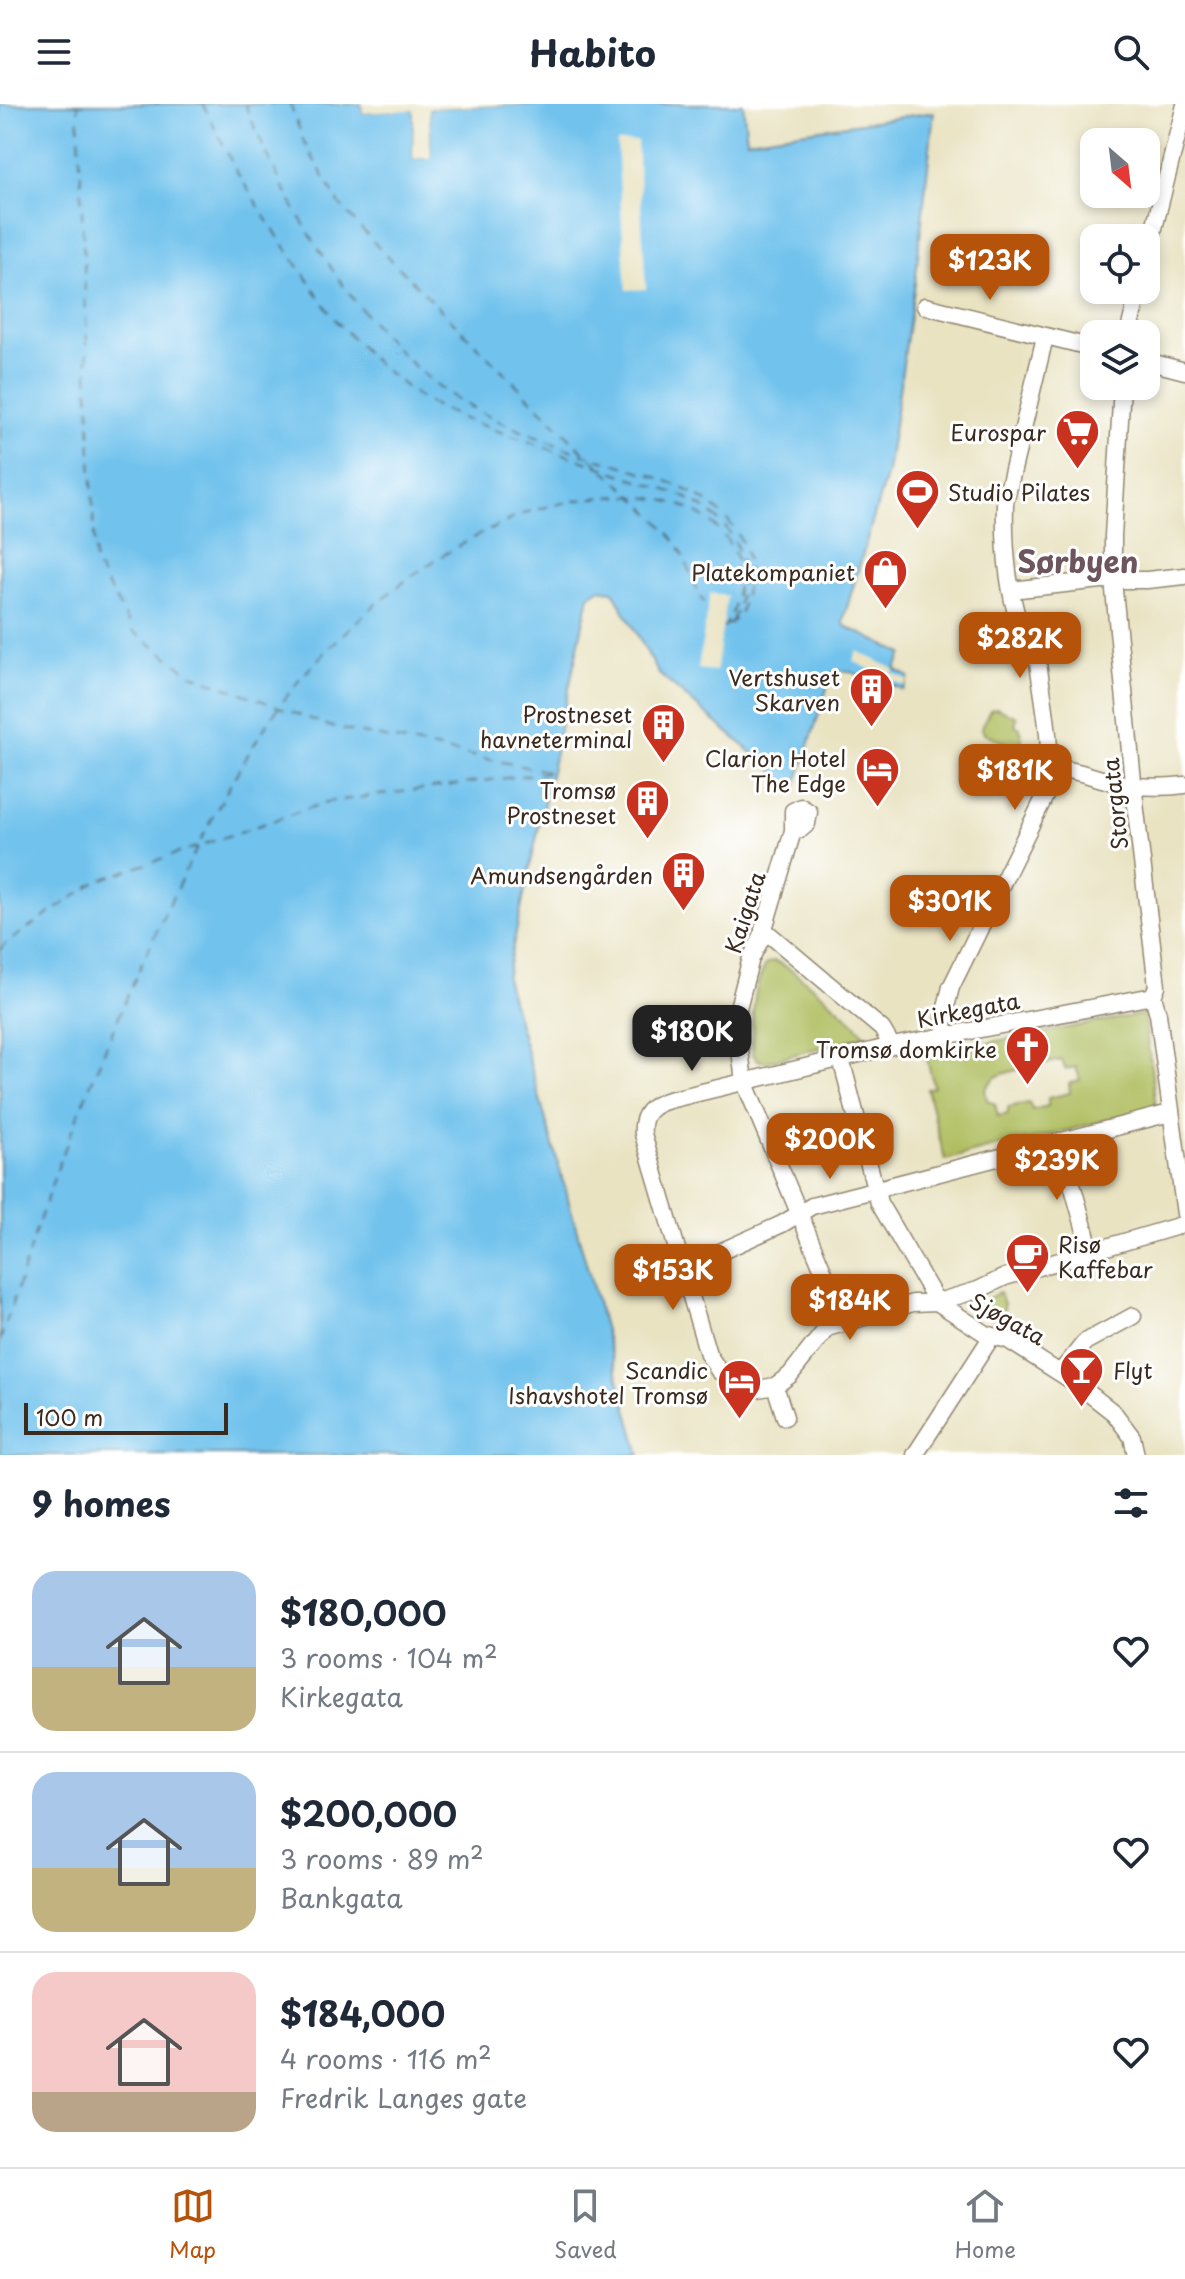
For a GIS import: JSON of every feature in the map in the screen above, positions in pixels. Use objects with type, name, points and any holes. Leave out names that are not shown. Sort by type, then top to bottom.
[{"type":"street","points":[[1157,224],[1180,148],[1185,105]]},
{"type":"street","points":[[925,306],[1080,345]]},
{"type":"street","points":[[945,1036],[944,1015],[951,987],[1048,790],[1050,768],[1038,663],[1036,654],[1025,639],[1011,590],[1005,503],[1045,337]]},
{"type":"street","points":[[1160,365],[1185,371]]},
{"type":"street","name":"Storgata","points":[[1121,400],[1113,580],[1157,986],[1153,996],[1185,1214]]},
{"type":"street","points":[[1011,590],[1185,576]]},
{"type":"street","points":[[1050,768],[1066,769],[1135,787],[1153,789],[1185,785]]},
{"type":"street","name":"Kaigata","points":[[793,831],[751,958],[738,1008],[737,1028],[744,1081],[845,1323]]},
{"type":"street","points":[[763,929],[882,1029],[892,1046]]},
{"type":"street","name":"Kirkegata","points":[[682,1269],[643,1134],[642,1122],[654,1106],[892,1046],[1153,996]]},
{"type":"street","name":"Sjøgata","points":[[841,1059],[879,1203],[937,1302],[992,1336],[1008,1340],[1114,1413],[1132,1437],[1136,1455]]},
{"type":"street","points":[[1170,1113],[812,1206],[757,1236],[682,1269],[706,1351],[719,1371],[752,1388],[775,1386],[801,1363],[827,1328],[913,1303],[937,1302],[978,1290],[1005,1277],[1185,1224]]},
{"type":"street","points":[[1060,1141],[1091,1252]]},
{"type":"street","points":[[1060,1373],[1085,1342],[1133,1316]]},
{"type":"street","points":[[915,1455],[992,1336]]},
{"type":"street","points":[[775,1386],[785,1417]]},
{"type":"green space","points":[[996,708],[1017,717],[1015,725],[1020,728],[1022,741],[1018,749],[981,729],[990,710]]},
{"type":"green space","points":[[774,961],[822,994],[865,1036],[769,1061],[757,1060],[753,1054],[755,996],[766,964]]},
{"type":"green space","points":[[1144,1014],[1156,1107],[945,1160],[927,1089],[934,1087],[926,1056]],"holes":[[[1037,1059],[1040,1065],[1062,1060],[1065,1069],[1076,1067],[1080,1080],[1069,1083],[1070,1093],[1048,1098],[1048,1106],[1032,1110],[1029,1103],[1008,1107],[1008,1114],[998,1116],[995,1104],[987,1100],[985,1090],[988,1085],[1000,1075],[1021,1069],[1021,1062]]]},
{"type":"green space","points":[[999,1292],[1004,1304],[1004,1324],[996,1323],[987,1311],[988,1299]]},
{"type":"water","points":[[0,104],[362,104],[363,113],[414,109],[413,159],[431,158],[429,108],[539,104],[743,104],[747,140],[934,112],[915,283],[887,472],[843,621],[845,626],[903,654],[895,669],[909,677],[903,690],[850,672],[832,673],[795,789],[659,674],[613,591],[599,589],[589,596],[506,978],[640,1455],[0,1455]]},
{"type":"pier","points":[[362,104],[366,104],[366,109],[417,106],[417,155],[427,154],[427,104],[539,104],[429,108],[431,158],[413,159],[414,110],[363,113]]},
{"type":"pier","points":[[637,141],[646,289],[626,290],[617,142]]},
{"type":"pier","points":[[710,593],[727,596],[716,671],[698,669]]},
{"type":"pier","points":[[857,651],[894,669],[893,673],[908,680],[904,686],[853,661]]},
{"type":"ferry route","points":[[0,951],[5,944],[97,881],[327,802],[551,772],[332,727],[191,674],[133,631],[95,563],[78,104]]},
{"type":"ferry route","points":[[203,104],[236,171],[279,238],[336,321],[377,364],[421,399],[461,418],[683,496],[722,524],[731,534],[741,560],[739,602],[730,622]]},
{"type":"ferry route","points":[[245,104],[279,179],[322,255],[374,325],[403,356],[433,382],[478,411],[562,447],[667,481],[715,508],[733,527],[745,550],[748,574],[740,615],[726,627]]},
{"type":"ferry route","points":[[290,104],[304,142],[340,205],[380,249],[586,454]]},
{"type":"ferry route","points":[[591,458],[669,534],[682,553],[704,602]]},
{"type":"ferry route","points":[[0,1341],[71,1133],[163,918],[248,754],[294,687],[330,647],[395,589],[468,541],[531,511],[606,497],[633,496],[684,506],[705,518],[724,536],[736,556],[738,573],[734,605],[723,628]]},
{"type":"place","name":"Eurospar","points":[[1077,470]]},
{"type":"place","name":"Studio Pilates","points":[[917,530]]},
{"type":"place","name":"Platekompaniet","points":[[886,610]]},
{"type":"place","name":"Vertshuset Skarven","points":[[871,728]]},
{"type":"place","name":"Prostneset havneterminal","points":[[663,765]]},
{"type":"place","name":"Clarion Hotel The Edge","points":[[877,809]]},
{"type":"place","name":"Tromsø Prostneset","points":[[647,841]]},
{"type":"place","name":"Amundsengården","points":[[684,913]]},
{"type":"place","name":"Tromsø domkirke","points":[[1028,1087]]},
{"type":"place","name":"Risø Kaffebar","points":[[1027,1295]]},
{"type":"place","name":"Flyt","points":[[1082,1408]]},
{"type":"place","name":"Scandic Ishavshotel Tromsø","points":[[739,1421]]},
{"type":"district","name":"Sørbyen","points":[[1078,560]]}]
